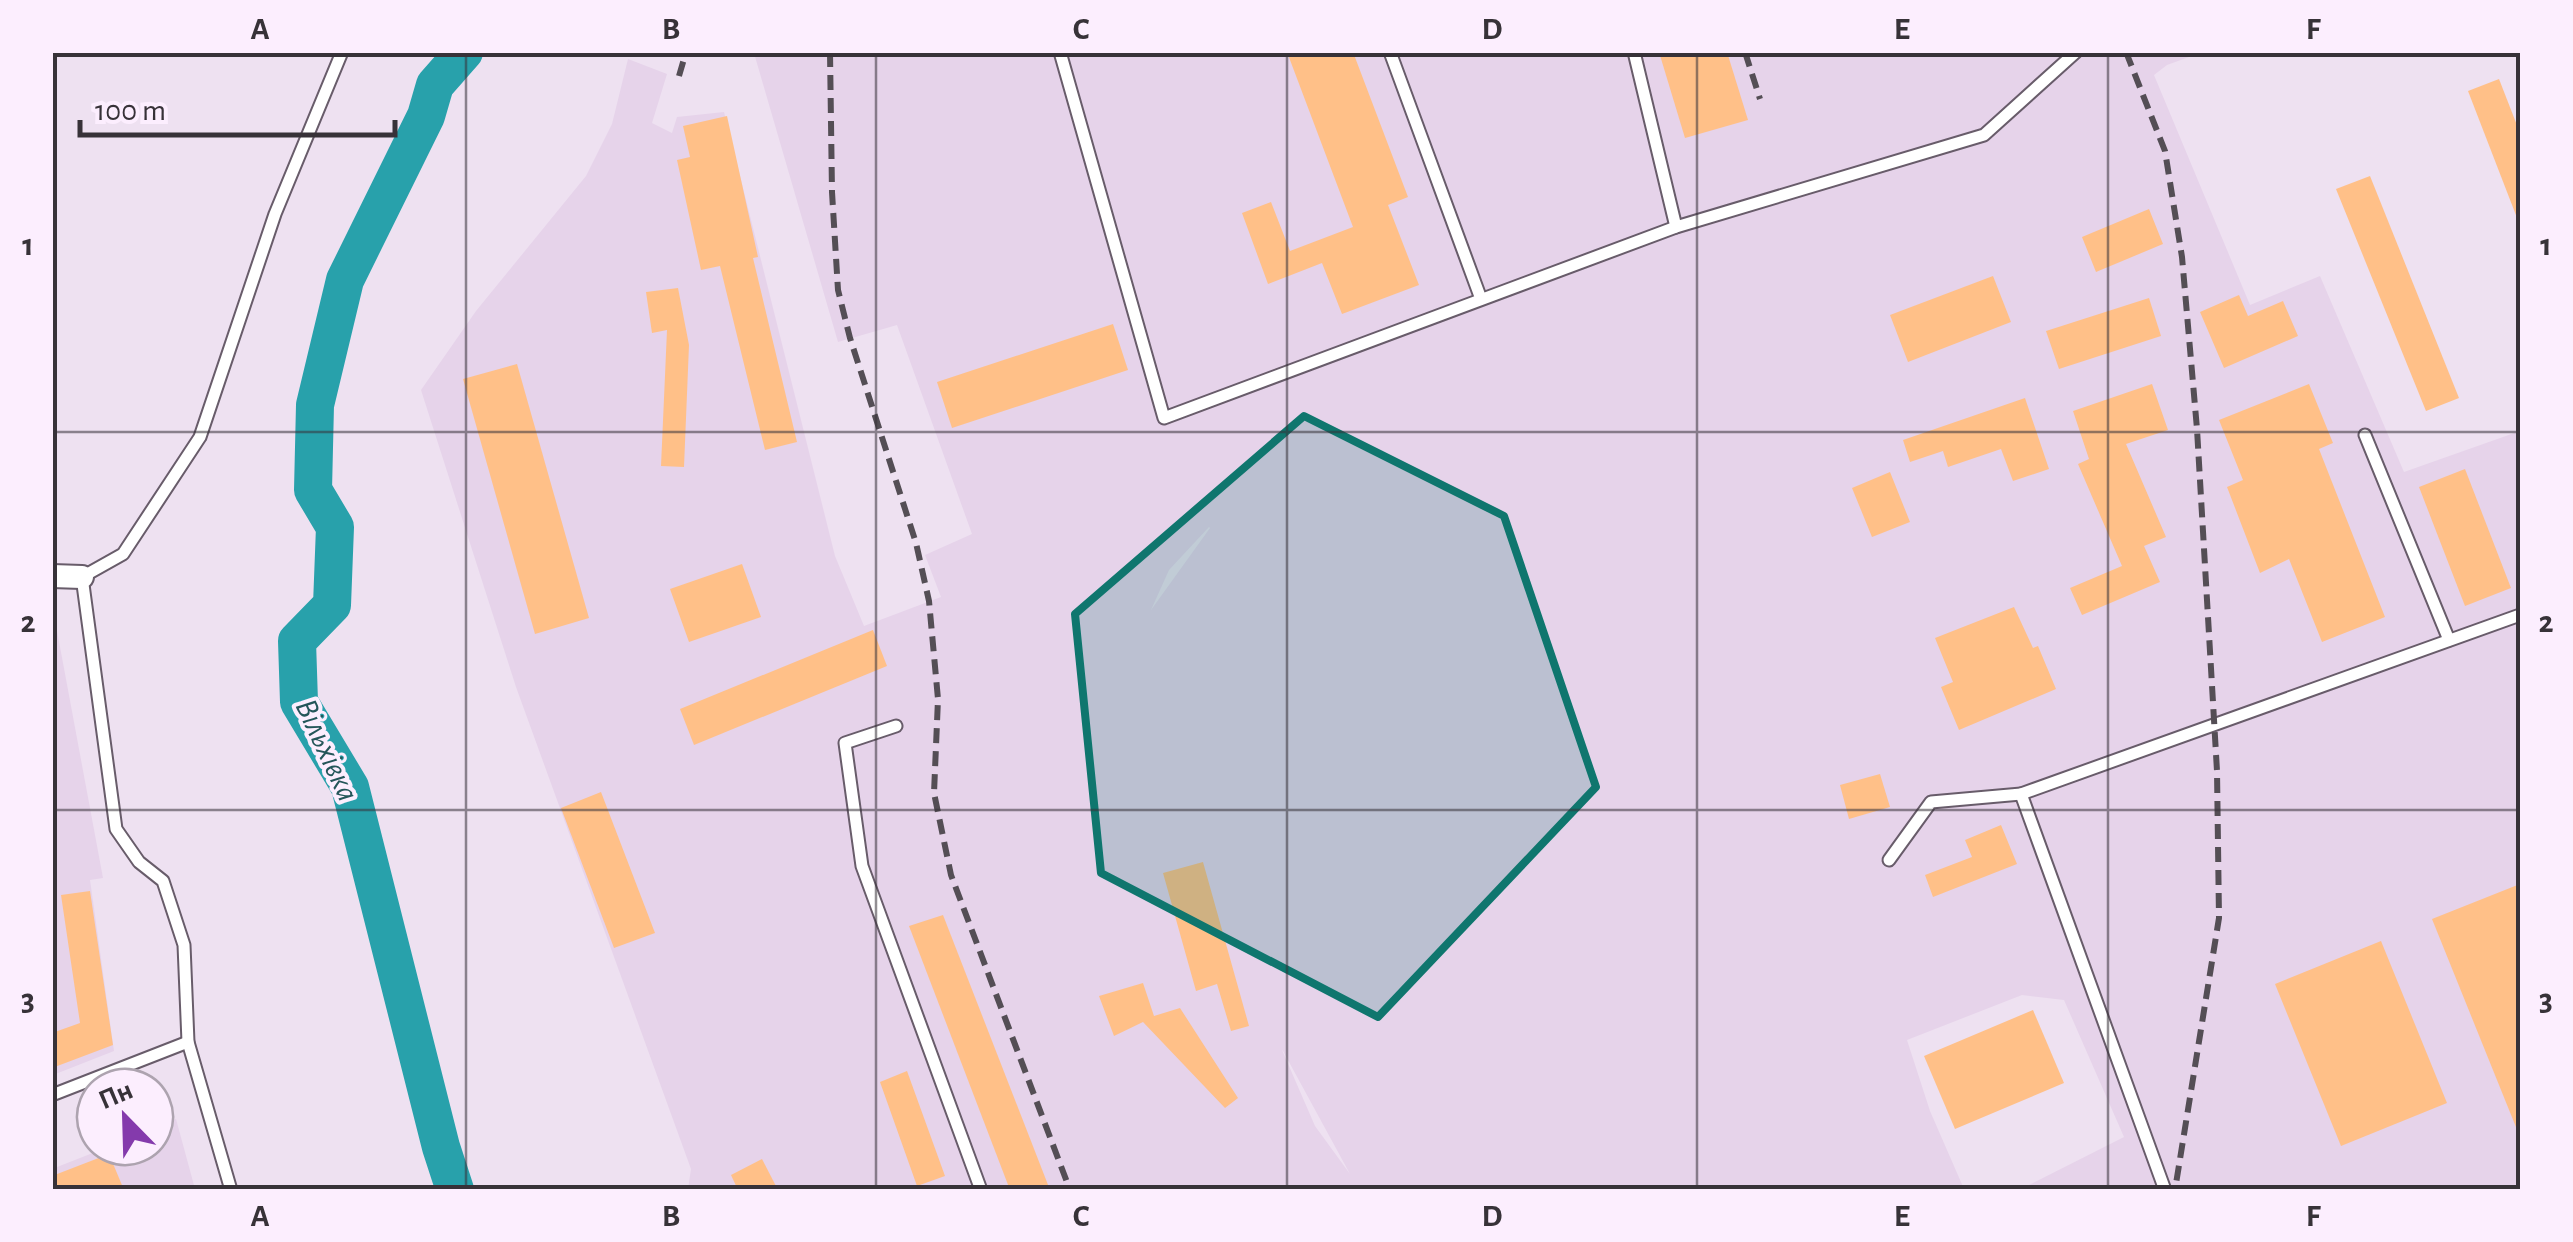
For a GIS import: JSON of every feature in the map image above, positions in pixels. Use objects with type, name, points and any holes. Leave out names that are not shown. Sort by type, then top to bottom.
[{"type":"street","points":[[52,576],[82,577]]},
{"type":"lane","points":[[230,1190],[188,1042],[184,945],[163,881],[139,862],[116,828],[82,577],[123,554],[200,436],[275,214],[342,52]]},
{"type":"lane","points":[[1060,52],[1164,418],[1676,226],[1984,135],[2076,52]]},
{"type":"lane","points":[[1390,52],[1482,299]]},
{"type":"lane","points":[[1634,52],[1676,226]]},
{"type":"lane","points":[[2365,435],[2449,640]]},
{"type":"lane","points":[[1889,860],[1931,802],[2021,794],[2520,615]]},
{"type":"lane","points":[[896,726],[845,743],[862,866],[981,1190]]},
{"type":"lane","points":[[2021,794],[2165,1190]]},
{"type":"lane","points":[[52,1095],[188,1042]]},
{"type":"highlighted area","points":[[1304,416],[1504,516],[1596,787],[1378,1017],[1101,873],[1075,614]]},
{"type":"shaded area","points":[[754,53],[2200,53],[2167,65],[2154,75],[2250,305],[2320,276],[2404,472],[2520,431],[2520,1189],[2021,1189],[2124,1137],[2064,1000],[2022,995],[1907,1040],[1930,1111],[1964,1189],[1361,1190],[1357,1185],[1353,1190],[688,1189],[691,1169],[516,687],[421,390],[476,311],[586,176],[612,124],[628,59],[667,74],[652,123],[672,133],[677,117],[724,112],[835,556],[864,626],[941,597],[925,555],[972,534],[897,325],[838,342]],"holes":[[[1210,528],[1151,610],[1169,570]],[[1283,1051],[1350,1174],[1315,1126]]]},
{"type":"shaded area","points":[[55,620],[103,878],[90,880],[114,1051],[53,1075],[52,622]]},
{"type":"shaded area","points":[[175,1119],[195,1189],[53,1189],[52,1169],[75,1160],[75,1167],[175,1167]]},
{"type":"building","points":[[1287,52],[1353,52],[1408,197],[1388,205],[1419,285],[1342,314],[1322,263],[1268,284],[1242,213],[1271,202],[1290,251],[1353,227]]},
{"type":"building","points":[[1659,52],[1727,52],[1748,120],[1685,138]]},
{"type":"building","points":[[2499,79],[2520,133],[2519,223],[2468,91]]},
{"type":"building","points":[[727,116],[758,257],[753,258],[797,442],[765,450],[720,266],[701,270],[677,160],[690,157],[683,126]]},
{"type":"building","points":[[2370,176],[2459,398],[2426,411],[2336,189]]},
{"type":"building","points":[[2149,209],[2163,244],[2096,272],[2082,237]]},
{"type":"building","points":[[1993,276],[2011,322],[1908,362],[1890,315]]},
{"type":"building","points":[[678,288],[689,345],[684,467],[661,466],[667,330],[652,333],[646,292]]},
{"type":"building","points":[[2239,295],[2248,316],[2283,301],[2298,336],[2224,368],[2200,312]]},
{"type":"building","points":[[2149,298],[2161,336],[2059,369],[2046,331]]},
{"type":"building","points":[[1113,324],[1128,370],[952,428],[937,382]]},
{"type":"building","points":[[517,364],[589,618],[535,634],[463,379]]},
{"type":"building","points":[[2152,384],[2168,430],[2126,444],[2166,537],[2144,546],[2160,582],[2082,615],[2070,588],[2122,566],[2078,464],[2089,459],[2073,411]]},
{"type":"building","points":[[2309,384],[2333,443],[2319,449],[2385,617],[2322,642],[2289,559],[2260,573],[2227,487],[2243,480],[2219,420]]},
{"type":"building","points":[[2025,398],[2049,469],[2013,481],[2001,449],[1948,467],[1943,451],[1910,462],[1903,440]]},
{"type":"building","points":[[2465,469],[2511,588],[2465,606],[2419,487]]},
{"type":"building","points":[[1890,472],[1910,522],[1872,537],[1852,488]]},
{"type":"building","points":[[742,564],[761,617],[689,642],[670,589]]},
{"type":"building","points":[[2014,607],[2033,648],[2038,646],[2056,689],[1959,730],[1941,687],[1953,682],[1935,638]]},
{"type":"building","points":[[873,630],[887,666],[694,745],[680,709]]},
{"type":"building","points":[[1880,774],[1890,807],[1849,819],[1840,785]]},
{"type":"building","points":[[601,792],[655,933],[614,948],[561,808]]},
{"type":"building","points":[[2001,825],[2017,864],[1933,897],[1925,875],[1972,857],[1965,840]]},
{"type":"building","points":[[1203,862],[1249,1026],[1231,1031],[1217,984],[1196,991],[1163,873]]},
{"type":"building","points":[[2520,884],[2520,1137],[2432,919]]},
{"type":"building","points":[[90,891],[113,1045],[52,1068],[52,1033],[80,1023],[61,895]]},
{"type":"building","points":[[943,915],[1050,1190],[1010,1190],[909,926]]},
{"type":"building","points":[[2381,941],[2447,1103],[2341,1146],[2275,984]]},
{"type":"building","points":[[1143,983],[1154,1016],[1180,1008],[1238,1098],[1225,1108],[1143,1022],[1114,1036],[1099,996]]},
{"type":"building","points":[[2033,1010],[2064,1083],[1955,1129],[1924,1056]]},
{"type":"building","points":[[907,1071],[945,1176],[917,1186],[880,1082]]},
{"type":"building","points":[[762,1159],[778,1190],[738,1190],[731,1175]]},
{"type":"building","points":[[75,1167],[114,1167],[124,1190],[52,1190],[52,1176]]},
{"type":"waterway","name":"Вільхівка","points":[[455,1190],[350,787],[299,702],[297,641],[332,605],[335,527],[313,490],[315,405],[345,280],[426,116],[435,85],[464,52]]},
{"type":"railway","points":[[679,76],[686,52]]},
{"type":"railway","points":[[830,52],[838,290],[916,543],[929,601],[938,699],[934,793],[951,875],[1070,1190]]},
{"type":"railway","points":[[1745,52],[1760,99]]},
{"type":"railway","points":[[2126,52],[2165,151],[2182,257],[2197,429],[2217,771],[2219,918],[2175,1190]]}]
